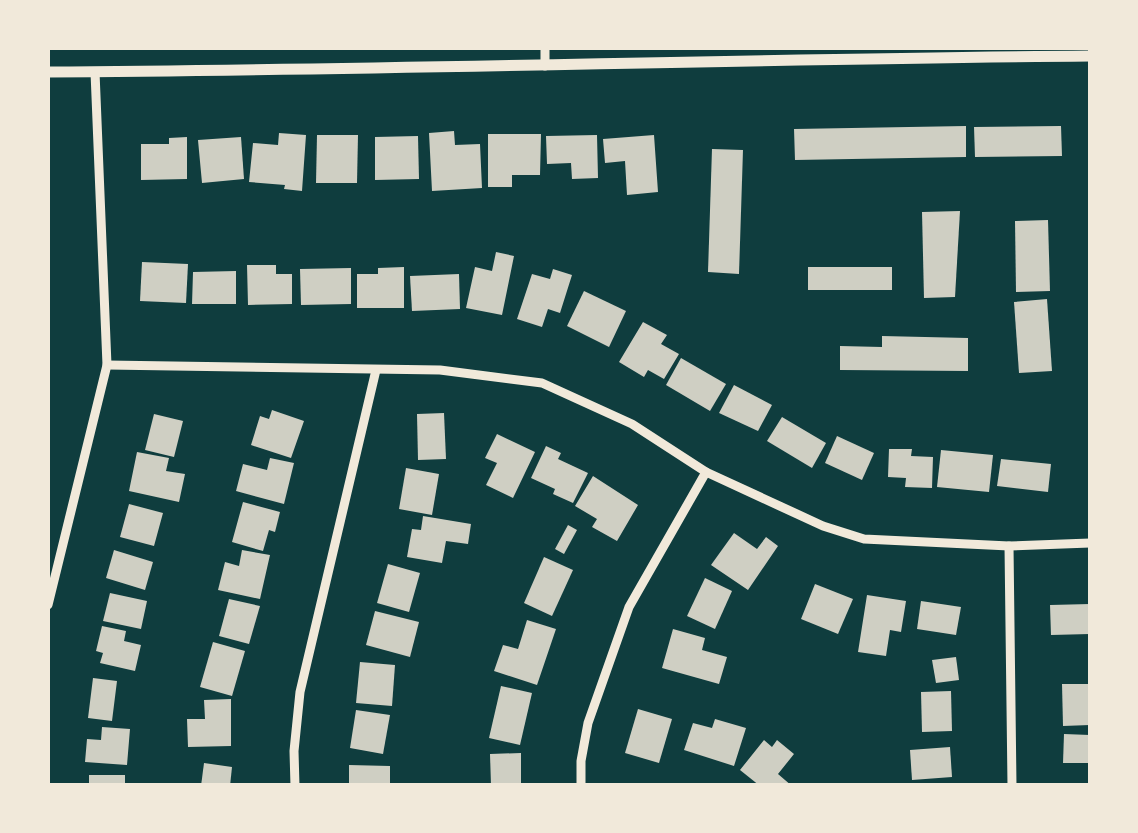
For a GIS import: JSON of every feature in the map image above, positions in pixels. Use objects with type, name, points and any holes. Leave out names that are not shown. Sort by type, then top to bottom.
[{"type":"street","points":[[545,66],[546,48]]},
{"type":"street","points":[[48,72],[1090,56]]},
{"type":"street","points":[[48,605],[108,365],[95,72]]},
{"type":"street","points":[[108,365],[440,370],[542,383],[632,424],[706,472],[823,526],[864,539],[1009,546],[1090,542]]},
{"type":"street","points":[[295,786],[294,736],[300,692],[376,370]]},
{"type":"street","points":[[580,786],[588,723],[629,607],[706,472]]},
{"type":"street","points":[[1009,546],[1012,786]]},
{"type":"building","points":[[966,126],[966,157],[795,160],[794,129]]},
{"type":"building","points":[[1061,126],[1062,156],[975,157],[974,127]]},
{"type":"building","points":[[454,131],[455,145],[480,144],[482,188],[432,191],[429,133]]},
{"type":"building","points":[[279,133],[306,135],[302,191],[284,189],[285,185],[249,182],[253,143],[278,145]]},
{"type":"building","points":[[488,134],[541,134],[540,175],[512,175],[512,187],[488,187]]},
{"type":"building","points":[[317,135],[358,135],[357,183],[316,183]]},
{"type":"building","points":[[597,135],[598,178],[572,179],[571,163],[547,164],[546,136]]},
{"type":"building","points":[[654,135],[658,192],[627,195],[625,161],[605,163],[603,139]]},
{"type":"building","points":[[418,136],[419,179],[375,180],[375,137]]},
{"type":"building","points":[[187,137],[187,179],[141,180],[141,144],[169,144],[169,138]]},
{"type":"building","points":[[241,137],[244,179],[202,183],[198,140]]},
{"type":"building","points":[[712,149],[743,150],[739,274],[708,272]]},
{"type":"building","points":[[960,211],[955,297],[924,298],[922,212]]},
{"type":"building","points":[[1048,220],[1050,291],[1016,292],[1015,221]]},
{"type":"building","points":[[496,252],[514,256],[502,315],[466,308],[475,267],[492,271]]},
{"type":"building","points":[[142,262],[188,264],[186,303],[140,301]]},
{"type":"building","points":[[247,265],[276,265],[276,274],[292,274],[292,304],[248,305]]},
{"type":"building","points":[[404,267],[404,308],[357,308],[357,274],[378,274],[378,268]]},
{"type":"building","points":[[808,267],[892,267],[892,290],[808,290]]},
{"type":"building","points":[[351,268],[351,304],[301,305],[300,269]]},
{"type":"building","points":[[553,269],[572,275],[560,313],[548,309],[542,327],[517,319],[532,274],[550,279]]},
{"type":"building","points":[[236,271],[236,304],[192,304],[193,272]]},
{"type":"building","points":[[459,274],[460,309],[412,311],[410,276]]},
{"type":"building","points":[[584,291],[626,311],[609,347],[567,326]]},
{"type":"building","points":[[1047,299],[1052,371],[1019,373],[1014,302]]},
{"type":"building","points":[[643,322],[667,335],[661,344],[679,354],[664,379],[648,370],[644,377],[619,362]]},
{"type":"building","points":[[882,336],[968,338],[968,371],[840,370],[840,346],[882,347]]},
{"type":"building","points":[[681,358],[726,384],[710,411],[666,385]]},
{"type":"building","points":[[734,385],[772,405],[758,431],[719,413]]},
{"type":"building","points":[[272,410],[304,421],[291,458],[251,445],[260,416],[269,419]]},
{"type":"building","points":[[444,413],[446,459],[418,460],[417,414]]},
{"type":"building","points":[[154,414],[183,421],[174,457],[145,450]]},
{"type":"building","points":[[782,417],[826,443],[812,468],[767,441]]},
{"type":"building","points":[[497,434],[535,452],[513,498],[486,485],[497,463],[485,458]]},
{"type":"building","points":[[837,436],[874,453],[862,480],[825,463]]},
{"type":"building","points":[[546,446],[561,453],[558,459],[588,473],[573,503],[531,478]]},
{"type":"building","points":[[889,449],[912,449],[911,456],[933,457],[932,488],[905,487],[906,478],[888,477]]},
{"type":"building","points":[[941,450],[993,455],[989,492],[937,487]]},
{"type":"building","points":[[137,452],[169,458],[166,471],[185,474],[179,502],[129,491]]},
{"type":"building","points":[[270,458],[294,463],[284,504],[236,491],[243,464],[267,470]]},
{"type":"building","points":[[1001,459],[1051,464],[1048,492],[997,486]]},
{"type":"building","points":[[406,468],[439,474],[432,515],[399,509]]},
{"type":"building","points":[[593,476],[638,505],[617,541],[592,527],[597,519],[575,506]]},
{"type":"building","points":[[243,502],[280,512],[275,532],[269,530],[263,551],[232,542]]},
{"type":"building","points":[[129,504],[163,513],[154,546],[120,537]]},
{"type":"building","points":[[423,516],[471,524],[468,544],[446,541],[442,563],[407,557],[412,529],[421,530]]},
{"type":"building","points":[[568,525],[577,530],[564,554],[555,549]]},
{"type":"building","points":[[734,533],[757,549],[766,537],[778,546],[748,590],[711,565]]},
{"type":"building","points":[[114,550],[153,562],[145,590],[106,578]]},
{"type":"building","points":[[242,550],[270,555],[260,599],[218,590],[225,562],[239,566]]},
{"type":"building","points":[[544,557],[573,570],[552,616],[524,603]]},
{"type":"building","points":[[388,564],[420,573],[409,612],[377,603]]},
{"type":"building","points":[[705,578],[732,591],[715,629],[687,616]]},
{"type":"building","points":[[815,584],[853,599],[838,634],[801,619]]},
{"type":"building","points":[[110,593],[147,601],[141,629],[103,621]]},
{"type":"building","points":[[867,595],[906,601],[901,632],[890,630],[886,656],[858,652]]},
{"type":"building","points":[[229,599],[260,606],[249,644],[219,636]]},
{"type":"building","points":[[921,601],[961,607],[956,635],[917,629]]},
{"type":"building","points":[[1090,604],[1090,634],[1051,635],[1050,605]]},
{"type":"building","points":[[375,611],[419,622],[410,657],[366,645]]},
{"type":"building","points":[[527,620],[556,629],[537,685],[494,671],[503,645],[518,649]]},
{"type":"building","points":[[102,626],[126,631],[124,641],[141,645],[135,671],[100,663],[103,653],[96,651]]},
{"type":"building","points":[[673,629],[705,638],[702,650],[727,657],[719,684],[662,668]]},
{"type":"building","points":[[213,642],[245,651],[232,696],[200,687]]},
{"type":"building","points":[[956,657],[959,680],[936,683],[932,660]]},
{"type":"building","points":[[360,662],[395,665],[392,706],[356,703]]},
{"type":"building","points":[[93,678],[117,681],[112,721],[88,718]]},
{"type":"building","points":[[1062,684],[1090,684],[1090,725],[1063,726]]},
{"type":"building","points":[[501,686],[532,693],[520,745],[489,738]]},
{"type":"building","points":[[951,691],[952,731],[922,732],[921,692]]},
{"type":"building","points":[[231,699],[231,746],[188,747],[187,719],[205,719],[204,700]]},
{"type":"building","points":[[638,709],[672,719],[659,763],[625,753]]},
{"type":"building","points":[[356,710],[390,715],[383,754],[350,748]]},
{"type":"building","points":[[715,719],[746,728],[734,766],[684,750],[693,723],[712,728]]},
{"type":"building","points":[[102,727],[130,729],[127,765],[85,762],[87,739],[101,740]]},
{"type":"building","points":[[1064,734],[1090,735],[1090,763],[1063,763]]},
{"type":"building","points":[[764,740],[772,747],[777,740],[794,754],[778,774],[792,786],[760,786],[740,770]]},
{"type":"building","points":[[950,747],[952,777],[912,780],[910,750]]},
{"type":"building","points":[[521,753],[521,786],[491,786],[490,754]]},
{"type":"building","points":[[204,763],[232,767],[230,786],[201,786]]},
{"type":"building","points":[[349,765],[390,766],[390,786],[349,786]]},
{"type":"building","points":[[89,775],[125,775],[125,786],[89,786]]}]
